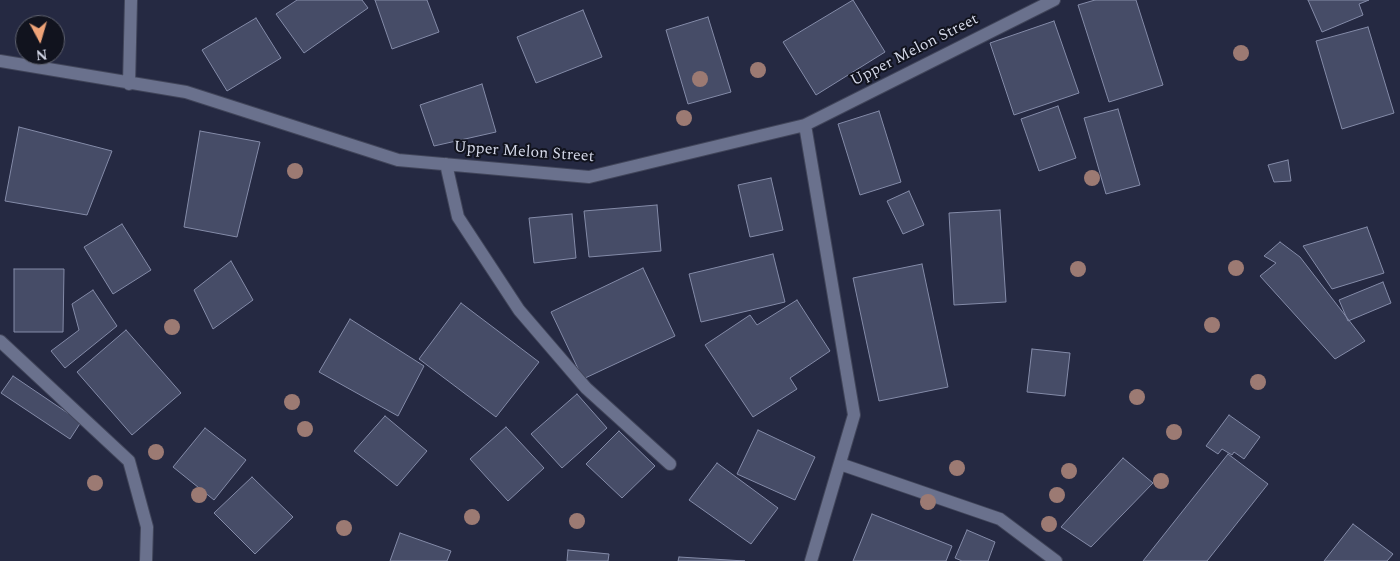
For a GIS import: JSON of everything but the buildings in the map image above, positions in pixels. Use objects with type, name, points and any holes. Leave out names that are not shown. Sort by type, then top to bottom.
[{"type":"street","points":[[130,0],[130,84]]},
{"type":"street","name":"Upper Melon Street","points":[[0,61],[186,92],[398,160],[590,177],[804,125],[1054,0]]},
{"type":"street","points":[[804,125],[854,415],[811,561]]},
{"type":"street","points":[[446,164],[458,217],[519,310],[586,388],[670,464]]},
{"type":"street","points":[[0,341],[129,461],[147,526],[146,561]]},
{"type":"street","points":[[840,464],[1000,519],[1056,561]]}]
